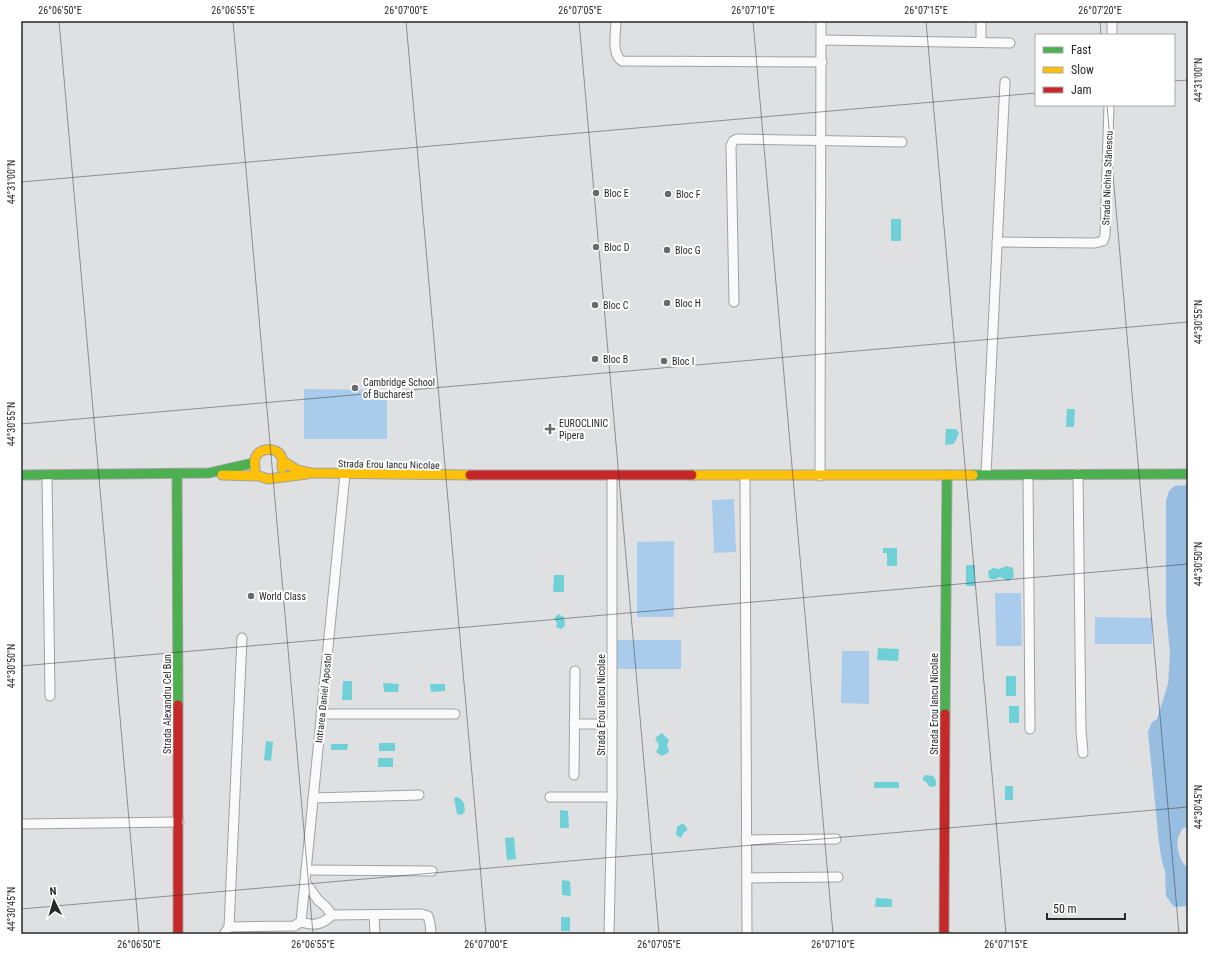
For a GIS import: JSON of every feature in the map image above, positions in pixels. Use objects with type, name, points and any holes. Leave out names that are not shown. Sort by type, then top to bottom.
[{"type":"street","points":[[616,21],[616,53],[618,58],[622,61],[822,62]]},
{"type":"street","points":[[820,476],[822,21]]},
{"type":"street","points":[[981,21],[981,42]]},
{"type":"street","points":[[1112,21],[1112,34]]},
{"type":"street","points":[[822,40],[1010,43]]},
{"type":"street","points":[[986,474],[1005,82]]},
{"type":"street","name":"Strada Nichita Stănescu","points":[[997,242],[1095,243],[1102,241],[1105,235],[1109,106]]},
{"type":"street","points":[[734,302],[731,146],[733,141],[737,139],[902,142]]},
{"type":"street","name":"Strada Erou Iancu Nicolae","points":[[209,473],[253,463],[256,454],[260,451],[269,449],[278,452],[283,461],[292,468],[311,473]]},
{"type":"street","points":[[273,478],[281,471],[283,461]]},
{"type":"street","points":[[253,463],[259,476]]},
{"type":"street","name":"Strada Erou Iancu Nicolae","points":[[21,475],[209,473],[259,476],[268,479],[311,473],[471,476],[1188,474]]},
{"type":"street","name":"Strada Alexandru Cel Bun","points":[[177,474],[179,822],[178,934]]},
{"type":"street","name":"Intrarea Daniel Apostol","points":[[296,928],[305,882],[345,474]]},
{"type":"street","points":[[1078,474],[1081,731],[1083,753]]},
{"type":"street","points":[[47,475],[50,696]]},
{"type":"street","name":"Strada Erou Iancu Nicolae","points":[[944,934],[947,475]]},
{"type":"street","points":[[1028,475],[1030,729]]},
{"type":"street","name":"Strada Erou Iancu Nicolae","points":[[609,934],[612,797],[612,476]]},
{"type":"street","points":[[744,476],[747,934]]},
{"type":"street","points":[[242,638],[227,931],[296,928],[316,925],[326,921],[332,914]]},
{"type":"street","points":[[574,671],[574,775]]},
{"type":"street","points":[[321,714],[455,714]]},
{"type":"street","points":[[574,724],[612,724]]},
{"type":"street","points":[[313,798],[419,795]]},
{"type":"street","points":[[550,797],[612,797]]},
{"type":"street","points":[[21,824],[179,822]]},
{"type":"street","points":[[746,840],[836,839]]},
{"type":"street","points":[[306,870],[432,871]]},
{"type":"street","points":[[747,878],[838,877]]},
{"type":"street","points":[[305,882],[318,900],[326,906],[332,914]]},
{"type":"street","points":[[332,914],[421,914],[428,916],[431,934]]},
{"type":"street","points":[[374,915],[375,934]]},
{"type":"shaded area","points":[[891,219],[901,219],[901,241],[891,241]]},
{"type":"shaded area","points":[[304,389],[387,390],[387,439],[304,439]]},
{"type":"shaded area","points":[[1067,409],[1075,409],[1074,427],[1066,427]]},
{"type":"shaded area","points":[[946,429],[956,429],[959,433],[954,444],[945,445]]},
{"type":"shaded area","points":[[1188,485],[1188,826],[1182,829],[1178,838],[1178,850],[1181,859],[1188,868],[1188,906],[1174,907],[1166,896],[1165,871],[1159,843],[1148,732],[1152,722],[1157,719],[1168,684],[1170,654],[1166,611],[1166,500],[1169,491],[1174,486]]},
{"type":"shaded area","points":[[734,499],[736,552],[714,553],[712,500]]},
{"type":"shaded area","points":[[674,541],[674,617],[637,617],[637,542]]},
{"type":"shaded area","points":[[883,548],[897,548],[897,566],[887,566],[887,553],[883,553]]},
{"type":"shaded area","points":[[966,565],[975,565],[975,586],[966,586]]},
{"type":"shaded area","points":[[1007,566],[1013,568],[1014,577],[1008,581],[1000,577],[994,580],[989,578],[988,571],[993,568],[999,569]]},
{"type":"shaded area","points":[[554,575],[564,575],[564,592],[553,592]]},
{"type":"shaded area","points":[[995,593],[1021,593],[1022,646],[996,646]]},
{"type":"shaded area","points":[[558,614],[564,617],[565,626],[561,629],[556,627],[557,623],[554,619]]},
{"type":"shaded area","points":[[1095,617],[1152,618],[1152,644],[1095,644]]},
{"type":"shaded area","points":[[616,640],[681,640],[681,669],[616,669]]},
{"type":"shaded area","points":[[878,648],[899,649],[898,661],[877,660]]},
{"type":"shaded area","points":[[842,651],[869,651],[869,704],[841,703]]},
{"type":"shaded area","points":[[1006,676],[1016,676],[1016,696],[1006,696]]},
{"type":"shaded area","points":[[343,681],[352,681],[352,700],[342,700]]},
{"type":"shaded area","points":[[383,683],[399,684],[398,692],[384,692]]},
{"type":"shaded area","points":[[430,684],[445,684],[445,691],[431,692]]},
{"type":"shaded area","points":[[1009,706],[1019,706],[1019,723],[1009,723]]},
{"type":"shaded area","points":[[662,733],[669,740],[667,745],[669,752],[662,756],[656,752],[659,746],[655,738]]},
{"type":"shaded area","points":[[266,741],[273,742],[271,761],[264,760]]},
{"type":"shaded area","points":[[379,743],[395,743],[395,751],[379,751]]},
{"type":"shaded area","points":[[331,744],[348,744],[347,750],[331,750]]},
{"type":"shaded area","points":[[378,758],[393,758],[393,767],[378,767]]},
{"type":"shaded area","points":[[926,775],[933,776],[936,781],[936,785],[933,787],[928,786],[923,780],[923,777]]},
{"type":"shaded area","points":[[874,782],[899,782],[899,788],[874,788]]},
{"type":"shaded area","points":[[1005,786],[1013,786],[1013,800],[1005,800]]},
{"type":"shaded area","points":[[456,797],[461,799],[464,804],[465,811],[462,815],[457,814],[454,798]]},
{"type":"shaded area","points":[[560,810],[568,811],[569,828],[560,828]]},
{"type":"shaded area","points":[[683,823],[687,828],[687,831],[684,832],[681,838],[676,835],[677,827]]},
{"type":"shaded area","points":[[514,837],[516,859],[507,860],[505,838]]},
{"type":"shaded area","points":[[562,880],[570,881],[571,896],[562,895]]},
{"type":"shaded area","points":[[876,898],[892,899],[892,907],[875,907]]},
{"type":"shaded area","points":[[561,917],[570,917],[570,931],[561,931]]},
{"type":"traffic: fast","points":[[21,475],[209,473],[253,463]]},
{"type":"traffic: fast","points":[[177,474],[178,705]]},
{"type":"traffic: fast","points":[[973,475],[1188,474]]},
{"type":"traffic: fast","points":[[945,714],[947,475]]},
{"type":"traffic: slow","points":[[255,469],[255,460],[257,455],[264,450],[277,451],[282,459],[282,468]]},
{"type":"traffic: slow","points":[[283,461],[297,470],[311,473],[470,475]]},
{"type":"traffic: slow","points":[[222,475],[259,476],[268,479],[307,474]]},
{"type":"traffic: slow","points":[[692,475],[973,475]]},
{"type":"traffic: jam","points":[[470,475],[692,475]]},
{"type":"traffic: jam","points":[[178,705],[178,934]]},
{"type":"traffic: jam","points":[[944,934],[945,714]]},
{"type":"place","name":"Bloc E","points":[[596,193]]},
{"type":"place","name":"Bloc F","points":[[668,194]]},
{"type":"place","name":"Bloc D","points":[[596,247]]},
{"type":"place","name":"Bloc G","points":[[667,250]]},
{"type":"place","name":"Bloc H","points":[[667,303]]},
{"type":"place","name":"Bloc C","points":[[595,305]]},
{"type":"place","name":"Bloc B","points":[[595,359]]},
{"type":"place","name":"Bloc I","points":[[664,361]]},
{"type":"place","name":"Cambridge School of Bucharest","points":[[355,388]]},
{"type":"place","name":"EUROCLINIC Pipera","points":[[550,429]]},
{"type":"place","name":"World Class","points":[[251,596]]}]
